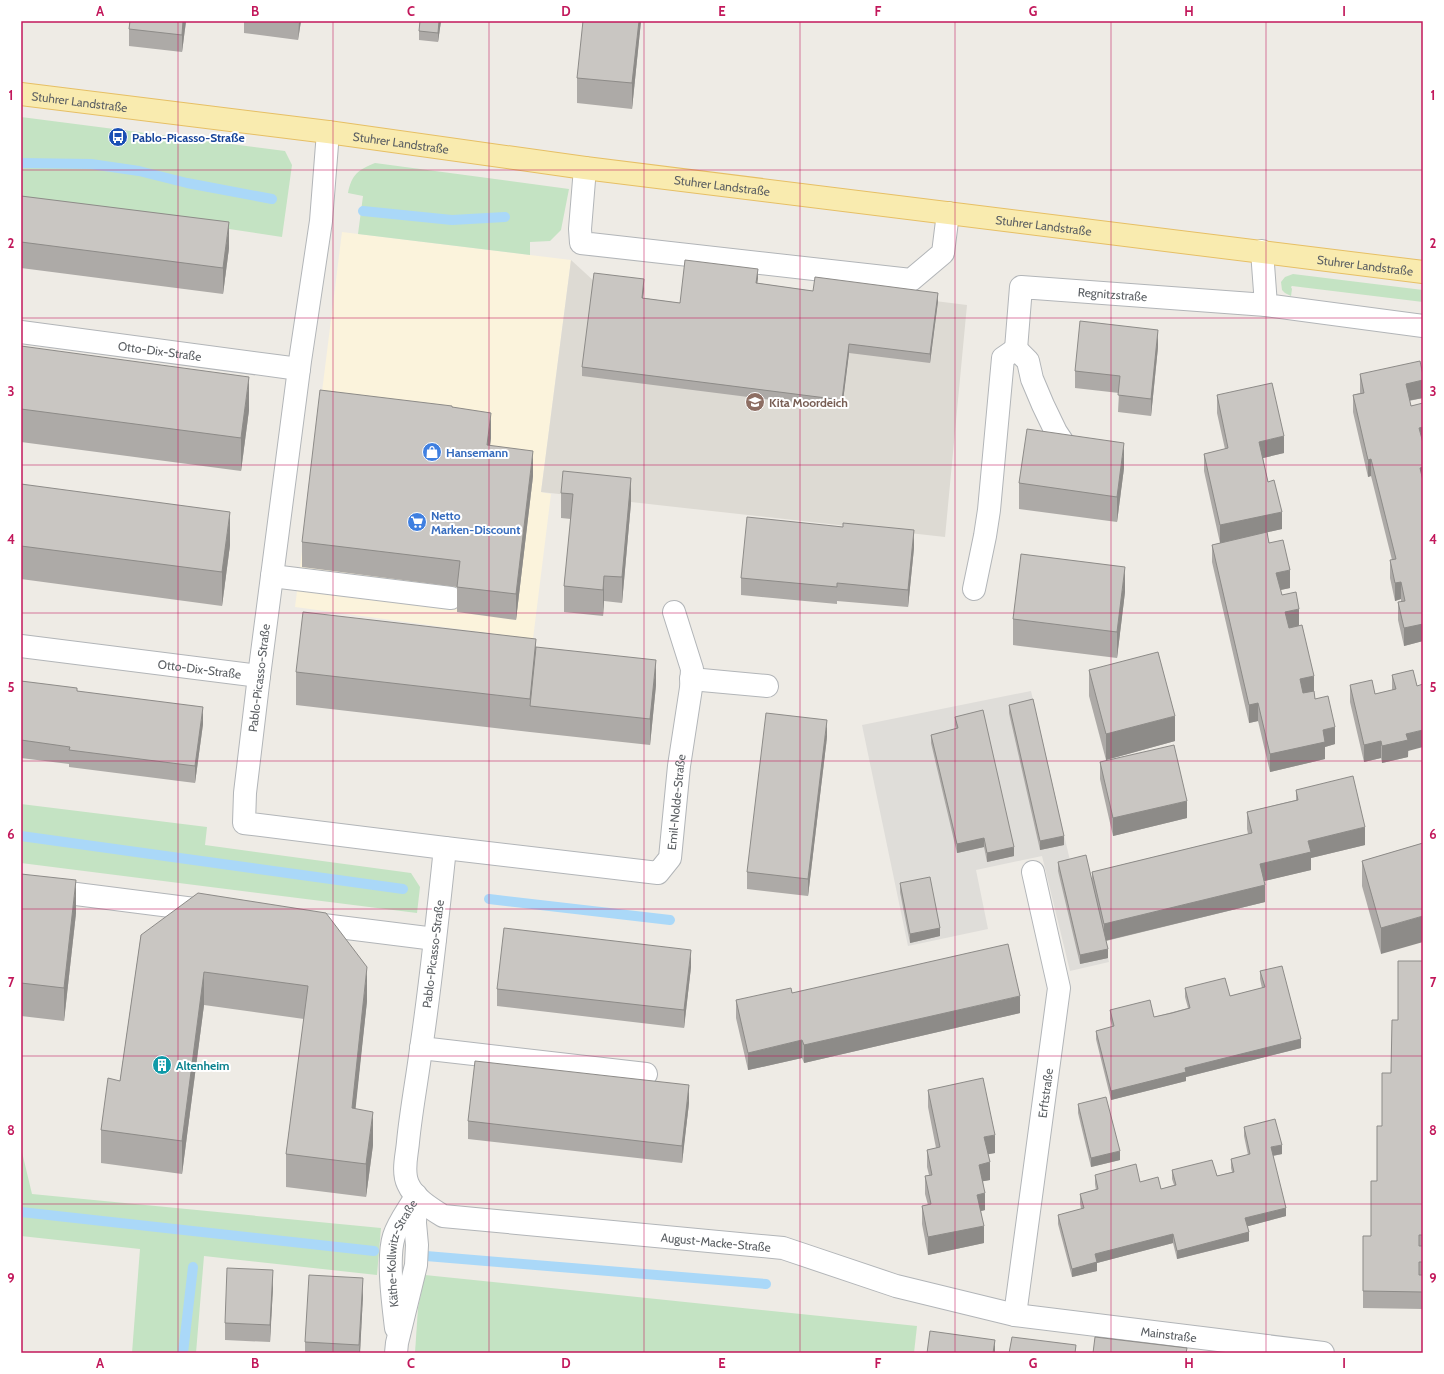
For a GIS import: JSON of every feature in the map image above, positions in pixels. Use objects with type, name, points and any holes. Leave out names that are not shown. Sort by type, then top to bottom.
[{"type":"main road","name":"Stuhrer Landstraße","points":[[21,94],[328,132],[586,168],[1423,272]]},
{"type":"street","name":"Pablo-Picasso-Straße","points":[[328,132],[321,221],[299,369],[259,676],[245,793],[244,823],[445,848],[435,940],[405,1170],[408,1184],[416,1195]]},
{"type":"street","points":[[586,168],[580,229],[581,243],[911,280],[944,253],[948,212]]},
{"type":"street","points":[[1262,251],[1266,305]]},
{"type":"street","name":"Regnitzstraße","points":[[1016,349],[1021,287],[1266,305],[1423,326]]},
{"type":"street","name":"Otto-Dix-Straße","points":[[21,332],[299,369]]},
{"type":"street","points":[[974,589],[989,510],[1003,358],[1016,349],[1028,361],[1032,379],[1043,405],[1056,432],[1068,450]]},
{"type":"street","points":[[272,576],[451,598]]},
{"type":"street","name":"Emil-Nolde-Straße","points":[[445,848],[658,873],[670,858],[679,766],[692,678],[692,669],[674,612]]},
{"type":"street","name":"Otto-Dix-Straße","points":[[21,646],[259,676]]},
{"type":"street","points":[[692,678],[767,686]]},
{"type":"street","name":"Erftstraße","points":[[1015,1315],[1059,988],[1033,872]]},
{"type":"street","points":[[21,887],[232,914]]},
{"type":"street","points":[[287,921],[435,940]]},
{"type":"street","points":[[421,1048],[646,1074]]},
{"type":"street","name":"August-Macke-Straße","points":[[416,1195],[429,1207],[443,1216],[783,1248],[896,1286],[1015,1315]]},
{"type":"street","name":"Käthe-Kollwitz-Straße","points":[[396,1348],[416,1265],[416,1195]]},
{"type":"street","name":"Mainstraße","points":[[1015,1315],[1323,1353]]},
{"type":"shaded area","points":[[342,232],[571,260],[541,492],[551,494],[533,639],[295,607]]},
{"type":"shaded area","name":"Kita Moordeich","points":[[571,260],[595,282],[644,288],[642,307],[679,312],[685,269],[758,278],[756,292],[813,300],[815,286],[967,305],[945,537],[541,492]]},
{"type":"shaded area","points":[[1031,691],[1071,865],[1085,862],[1109,962],[1070,971],[1042,856],[976,870],[988,929],[908,946],[862,725]]},
{"type":"green space","points":[[21,117],[285,151],[292,165],[282,237],[21,198]]},
{"type":"green space","points":[[375,163],[569,189],[561,230],[550,241],[530,242],[530,255],[358,234],[363,196],[348,193],[354,177],[364,168]]},
{"type":"green space","points":[[1293,274],[1423,290],[1423,302],[1292,286],[1291,296],[1282,290],[1281,282],[1285,277]]},
{"type":"green space","points":[[21,804],[207,827],[205,845],[411,873],[420,887],[417,913],[21,863]]},
{"type":"green space","points":[[21,1148],[32,1194],[381,1228],[377,1275],[204,1256],[196,1353],[132,1353],[140,1249],[21,1236]]},
{"type":"green space","points":[[425,1275],[917,1326],[914,1353],[415,1353],[418,1308]]},
{"type":"building","points":[[130,21],[183,21],[182,35],[129,29]]},
{"type":"building","points":[[420,21],[439,21],[438,33],[419,31]]},
{"type":"building","points":[[583,21],[639,21],[632,83],[577,78]]},
{"type":"building","points":[[21,196],[229,222],[223,268],[21,242]]},
{"type":"building","points":[[685,260],[758,269],[756,283],[813,291],[815,277],[938,293],[930,354],[849,344],[842,400],[582,367],[594,273],[644,279],[642,298],[680,303]]},
{"type":"building","points":[[1080,321],[1158,330],[1151,399],[1118,395],[1120,376],[1075,371]]},
{"type":"building","points":[[21,346],[249,377],[241,438],[21,409]]},
{"type":"building","points":[[1420,361],[1423,380],[1406,384],[1411,406],[1423,403],[1423,427],[1419,428],[1423,443],[1423,467],[1420,468],[1423,481],[1423,624],[1404,628],[1398,602],[1405,601],[1401,582],[1395,583],[1390,560],[1396,559],[1371,459],[1368,460],[1353,395],[1364,393],[1360,374]]},
{"type":"building","points":[[1272,383],[1284,436],[1259,442],[1268,482],[1274,480],[1282,512],[1220,525],[1204,454],[1228,448],[1217,395]]},
{"type":"building","name":"Netto Marken-Discount","points":[[320,390],[452,406],[491,413],[487,445],[533,451],[516,594],[457,587],[460,561],[302,542]]},
{"type":"building","points":[[1027,429],[1124,443],[1117,497],[1019,483]]},
{"type":"building","points":[[563,471],[631,478],[622,577],[604,576],[603,590],[564,586],[573,494],[561,493]]},
{"type":"building","points":[[21,484],[230,512],[222,572],[21,546]]},
{"type":"building","points":[[747,517],[843,527],[843,523],[914,530],[908,590],[837,583],[837,587],[741,578]]},
{"type":"building","points":[[1267,532],[1269,543],[1283,540],[1290,570],[1276,573],[1282,595],[1296,592],[1299,609],[1285,612],[1289,628],[1302,625],[1314,676],[1300,679],[1303,693],[1314,691],[1315,699],[1328,696],[1335,727],[1323,730],[1325,742],[1270,754],[1258,703],[1249,705],[1212,545]]},
{"type":"building","points":[[1021,554],[1125,567],[1117,632],[1013,619]]},
{"type":"building","points":[[303,612],[536,639],[530,699],[296,672]]},
{"type":"building","points":[[536,647],[656,660],[650,719],[530,706]]},
{"type":"building","points":[[1158,652],[1175,716],[1106,734],[1089,670]]},
{"type":"building","points":[[1413,670],[1417,686],[1423,684],[1423,730],[1406,734],[1408,740],[1382,746],[1381,741],[1364,745],[1350,685],[1372,680],[1375,694],[1396,689],[1392,675]]},
{"type":"building","points":[[21,681],[77,688],[77,691],[203,707],[195,766],[69,750],[70,747],[21,740]]},
{"type":"building","points":[[1033,699],[1064,836],[1040,841],[1009,705]]},
{"type":"building","points":[[983,710],[1014,847],[987,853],[984,838],[957,844],[931,735],[958,728],[955,717]]},
{"type":"building","points":[[766,713],[827,720],[808,879],[747,872]]},
{"type":"building","points":[[1174,745],[1187,801],[1113,818],[1100,762]]},
{"type":"building","points":[[1353,776],[1365,827],[1308,841],[1311,852],[1260,864],[1265,885],[1104,924],[1092,872],[1252,833],[1247,812],[1298,800],[1296,790]]},
{"type":"building","points":[[1423,843],[1423,916],[1381,928],[1362,861]]},
{"type":"building","points":[[1086,855],[1108,949],[1080,955],[1058,862]]},
{"type":"building","points":[[21,874],[76,880],[64,988],[21,983]]},
{"type":"building","points":[[930,877],[940,928],[910,934],[900,883]]},
{"type":"building","name":"Altenheim","points":[[198,893],[326,913],[367,967],[352,1108],[373,1112],[366,1164],[286,1154],[308,986],[204,972],[182,1141],[101,1130],[108,1078],[120,1081],[141,935]]},
{"type":"building","points":[[504,928],[691,950],[684,1010],[497,989]]},
{"type":"building","points":[[1008,944],[1020,996],[804,1045],[802,1040],[748,1053],[736,1000],[791,988],[792,993]]},
{"type":"building","points":[[1398,961],[1423,961],[1423,1235],[1419,1235],[1419,1246],[1423,1246],[1423,1262],[1419,1262],[1419,1275],[1423,1275],[1423,1292],[1363,1291],[1363,1236],[1371,1236],[1371,1181],[1377,1181],[1377,1126],[1382,1126],[1382,1073],[1391,1073],[1392,1020],[1398,1020]]},
{"type":"building","points":[[1282,966],[1301,1039],[1185,1068],[1186,1072],[1111,1091],[1096,1031],[1114,1026],[1110,1010],[1150,1000],[1154,1017],[1172,1013],[1190,1008],[1185,988],[1225,978],[1230,996],[1265,987],[1260,971]]},
{"type":"building","points":[[475,1061],[689,1085],[682,1146],[468,1121]]},
{"type":"building","points":[[983,1078],[995,1135],[984,1137],[990,1162],[979,1165],[985,1193],[977,1195],[984,1226],[928,1237],[922,1206],[931,1204],[925,1176],[932,1175],[927,1150],[940,1147],[928,1090]]},
{"type":"building","points":[[1106,1097],[1120,1151],[1091,1158],[1078,1104]]},
{"type":"building","points":[[1275,1119],[1282,1145],[1271,1147],[1286,1208],[1245,1218],[1249,1232],[1177,1251],[1173,1234],[1095,1254],[1097,1262],[1072,1269],[1058,1215],[1084,1208],[1080,1194],[1098,1189],[1095,1175],[1136,1164],[1140,1182],[1158,1177],[1161,1189],[1176,1185],[1172,1170],[1212,1160],[1217,1176],[1234,1172],[1231,1159],[1250,1154],[1244,1127]]},
{"type":"building","points":[[227,1268],[273,1270],[270,1325],[225,1323]]},
{"type":"building","points":[[309,1275],[363,1278],[359,1345],[305,1342]]},
{"type":"building","points":[[930,1331],[995,1340],[993,1353],[927,1353]]},
{"type":"building","points":[[1012,1337],[1076,1345],[1075,1353],[1009,1353]]},
{"type":"building","points":[[1095,1337],[1187,1348],[1186,1353],[1093,1353]]},
{"type":"waterway","points":[[21,163],[91,164],[139,171],[187,183],[272,199]]},
{"type":"waterway","points":[[363,211],[452,220],[505,217]]},
{"type":"waterway","points":[[21,836],[403,889]]},
{"type":"waterway","points":[[489,899],[670,920]]},
{"type":"waterway","points":[[21,1212],[374,1251]]},
{"type":"waterway","points":[[426,1256],[766,1284]]},
{"type":"waterway","points":[[183,1353],[193,1267]]},
{"type":"place","name":"Pablo-Picasso-Straße","points":[[118,137]]},
{"type":"place","name":"Kita Moordeich","points":[[755,402]]},
{"type":"place","name":"Hansemann","points":[[432,452]]},
{"type":"place","name":"Netto Marken-Discount","points":[[417,522]]},
{"type":"place","name":"Altenheim","points":[[162,1065]]}]
